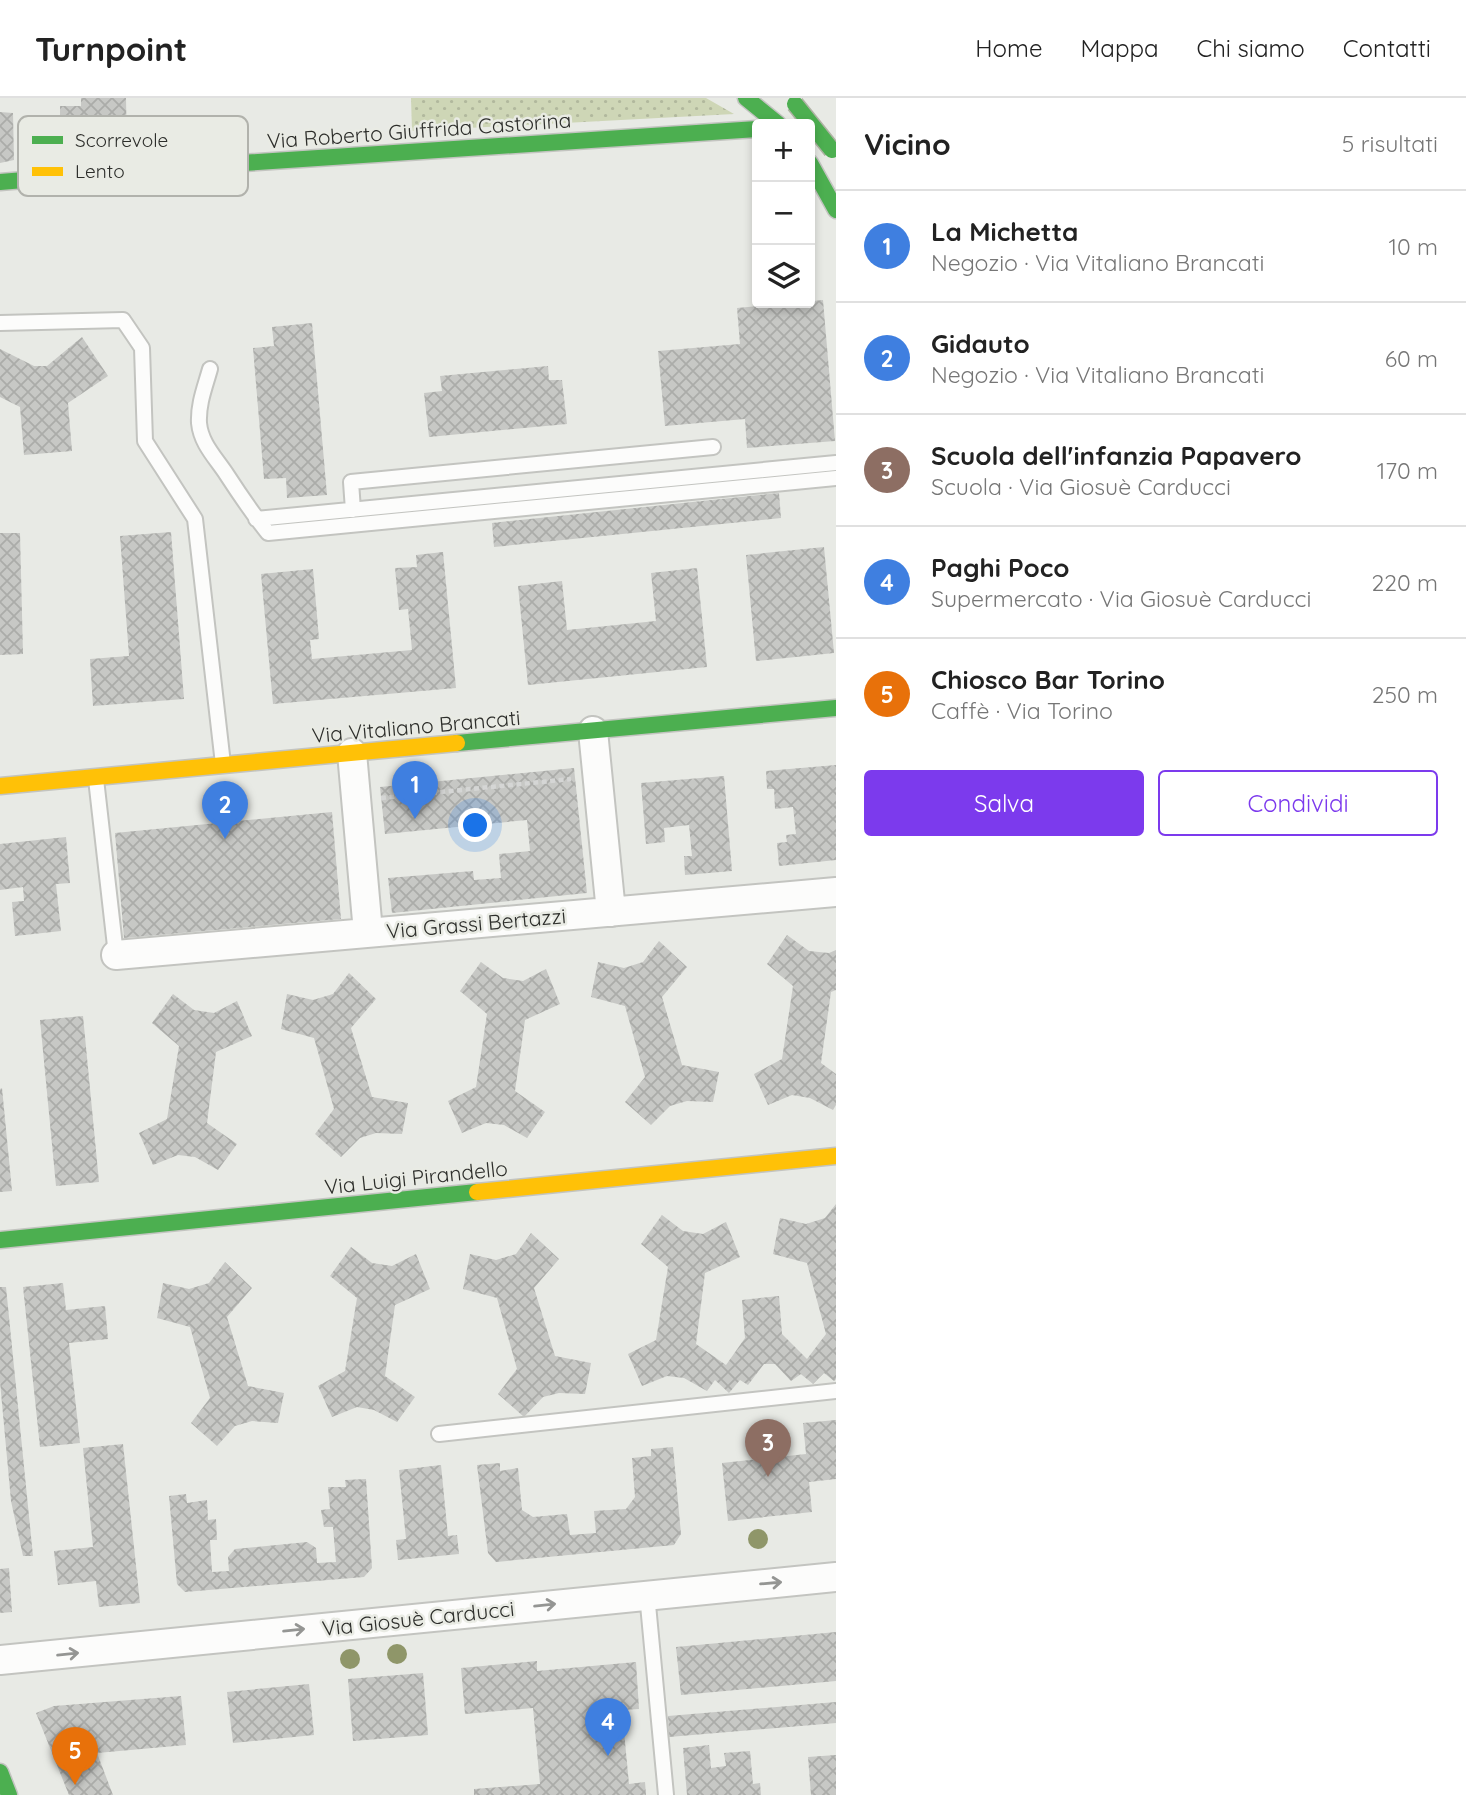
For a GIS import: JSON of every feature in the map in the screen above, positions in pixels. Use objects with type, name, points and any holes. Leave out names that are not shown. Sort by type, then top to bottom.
[{"type":"street","points":[[792,101],[834,153]]},
{"type":"street","points":[[753,103],[772,119]]},
{"type":"street","points":[[815,125],[836,124]]},
{"type":"street","name":"Via Roberto Giuffrida Castorina","points":[[248,163],[752,129]]},
{"type":"street","points":[[815,171],[836,210]]},
{"type":"street","name":"Via Roberto Giuffrida Castorina","points":[[0,182],[18,180]]},
{"type":"street","name":"Via Vitaliano Brancati","points":[[0,786],[836,708]]},
{"type":"street","points":[[593,730],[611,912]]},
{"type":"street","points":[[352,753],[368,932]]},
{"type":"street","name":"Via Grassi Bertazzi","points":[[116,955],[836,892]]},
{"type":"street","name":"Via Luigi Pirandello","points":[[0,1240],[836,1156]]},
{"type":"street","name":"Via Giosuè Carducci","points":[[0,1661],[836,1577]]},
{"type":"street","points":[[0,1772],[9,1795]]},
{"type":"lane","points":[[0,323],[123,320],[142,348],[145,441],[195,519],[223,765]]},
{"type":"lane","points":[[211,369],[199,405],[199,426],[206,446],[268,533],[836,478]]},
{"type":"lane","points":[[353,510],[351,482],[713,447]]},
{"type":"lane","points":[[256,519],[836,463]]},
{"type":"lane","points":[[96,777],[116,955]]},
{"type":"lane","points":[[439,1434],[836,1391]]},
{"type":"lane","points":[[647,1594],[666,1795]]},
{"type":"path","points":[[381,798],[575,779]]},
{"type":"green space","points":[[411,98],[706,98],[734,114],[412,131]]},
{"type":"building","points":[[81,98],[126,98],[126,116],[60,116],[60,106],[81,106]]},
{"type":"building","points":[[0,112],[13,113],[14,160],[0,163]]},
{"type":"building","points":[[823,300],[835,441],[747,448],[745,419],[665,426],[658,351],[740,344],[737,308],[815,308],[815,301]]},
{"type":"building","points":[[312,323],[327,495],[287,498],[286,478],[264,479],[253,348],[274,346],[272,327]]},
{"type":"building","points":[[82,337],[108,376],[68,403],[72,451],[24,455],[20,407],[0,397],[0,349],[34,366],[47,366]]},
{"type":"building","points":[[548,366],[549,380],[562,380],[567,424],[429,437],[424,393],[442,391],[440,376]]},
{"type":"building","points":[[779,493],[781,518],[494,547],[492,523]]},
{"type":"building","points":[[171,532],[184,699],[93,706],[90,659],[129,656],[120,536]]},
{"type":"building","points":[[0,533],[20,533],[23,654],[0,655]]},
{"type":"building","points":[[824,547],[834,653],[756,661],[746,555]]},
{"type":"building","points":[[443,552],[456,688],[273,704],[261,574],[313,569],[319,639],[310,640],[312,659],[412,650],[408,609],[399,610],[395,568],[417,567],[416,555]]},
{"type":"building","points":[[697,568],[707,667],[528,685],[518,586],[562,581],[567,630],[656,621],[651,573]]},
{"type":"building","points":[[836,765],[836,860],[779,866],[777,843],[787,842],[786,835],[796,834],[793,807],[775,809],[774,789],[767,789],[766,771]]},
{"type":"building","points":[[574,768],[587,893],[392,913],[388,878],[473,871],[474,880],[501,878],[499,854],[530,851],[527,820],[385,834],[380,787]]},
{"type":"building","points":[[724,776],[732,871],[685,875],[684,856],[692,856],[689,825],[664,828],[665,842],[646,844],[641,783]]},
{"type":"building","points":[[332,812],[341,919],[124,938],[115,833]]},
{"type":"building","points":[[66,837],[70,883],[56,884],[61,931],[15,936],[12,902],[24,901],[23,887],[0,890],[0,844]]},
{"type":"building","points":[[787,935],[809,951],[829,953],[836,950],[836,990],[831,992],[821,1063],[836,1074],[836,1105],[833,1110],[810,1098],[792,1095],[768,1105],[754,1074],[782,1059],[793,986],[767,964]]},
{"type":"building","points":[[659,941],[687,967],[662,997],[682,1065],[719,1072],[713,1102],[687,1101],[670,1106],[651,1125],[625,1102],[645,1077],[625,1006],[591,997],[598,962],[624,968],[643,962]]},
{"type":"building","points":[[481,962],[503,978],[523,981],[546,969],[560,1004],[525,1020],[515,1091],[545,1112],[527,1138],[504,1125],[486,1123],[462,1133],[448,1101],[476,1087],[487,1014],[460,991]]},
{"type":"building","points":[[349,973],[376,999],[351,1028],[372,1097],[408,1103],[402,1134],[376,1133],[360,1138],[341,1157],[315,1134],[334,1109],[314,1038],[281,1029],[287,994],[313,1000],[333,994]]},
{"type":"building","points":[[173,994],[194,1010],[214,1013],[237,1001],[252,1036],[216,1052],[207,1123],[237,1144],[218,1170],[195,1157],[178,1155],[153,1165],[139,1133],[167,1119],[179,1046],[152,1023]]},
{"type":"building","points":[[83,1016],[99,1182],[56,1186],[40,1020]]},
{"type":"building","points":[[2,1088],[12,1191],[0,1192],[0,1089]]},
{"type":"building","points":[[836,1204],[834,1381],[824,1373],[813,1384],[801,1374],[791,1381],[775,1364],[764,1364],[748,1385],[740,1380],[729,1393],[715,1380],[707,1391],[684,1378],[667,1376],[642,1386],[628,1354],[656,1340],[668,1267],[641,1244],[662,1215],[683,1231],[703,1234],[726,1222],[740,1257],[705,1273],[696,1344],[726,1365],[745,1338],[742,1300],[779,1296],[782,1334],[807,1359],[826,1334],[807,1263],[773,1254],[780,1218],[806,1224],[825,1218]]},
{"type":"building","points":[[531,1233],[559,1259],[534,1288],[555,1356],[591,1363],[585,1394],[559,1393],[543,1397],[524,1417],[498,1394],[517,1369],[497,1298],[463,1289],[470,1254],[496,1260],[516,1254]]},
{"type":"building","points":[[351,1247],[372,1263],[392,1266],[416,1254],[430,1289],[395,1305],[385,1376],[415,1397],[397,1422],[374,1410],[357,1407],[332,1417],[318,1386],[345,1371],[357,1298],[330,1276]]},
{"type":"building","points":[[225,1262],[252,1288],[227,1317],[248,1386],[284,1393],[278,1423],[252,1421],[235,1426],[217,1446],[191,1423],[210,1398],[190,1327],[157,1318],[163,1283],[189,1289],[209,1283]]},
{"type":"building","points":[[63,1283],[66,1310],[105,1306],[108,1339],[69,1343],[80,1443],[40,1447],[23,1287]]},
{"type":"building","points":[[0,1287],[6,1287],[33,1556],[23,1556],[11,1501],[0,1382]]},
{"type":"building","points":[[836,1420],[836,1479],[809,1482],[812,1512],[728,1521],[722,1463],[806,1454],[803,1423]]},
{"type":"building","points":[[123,1444],[140,1603],[99,1607],[96,1581],[58,1585],[54,1551],[93,1547],[83,1448]]},
{"type":"building","points":[[673,1447],[681,1534],[674,1545],[496,1562],[488,1553],[477,1465],[500,1463],[500,1471],[518,1468],[522,1510],[533,1517],[567,1514],[570,1535],[596,1533],[594,1511],[626,1509],[635,1497],[632,1458],[651,1456],[651,1449]]},
{"type":"building","points":[[441,1465],[448,1536],[457,1535],[459,1554],[398,1560],[396,1540],[406,1539],[399,1470]]},
{"type":"building","points":[[366,1479],[372,1568],[364,1577],[185,1592],[177,1584],[169,1496],[186,1494],[187,1503],[207,1500],[208,1520],[216,1519],[217,1540],[210,1540],[212,1572],[229,1571],[228,1557],[235,1549],[307,1542],[316,1548],[317,1563],[336,1562],[333,1527],[324,1527],[321,1510],[330,1509],[328,1487],[346,1487],[345,1480]]},
{"type":"building","points":[[9,1568],[12,1612],[0,1613],[0,1569]]},
{"type":"building","points":[[836,1632],[836,1681],[681,1695],[676,1647]]},
{"type":"building","points":[[537,1661],[537,1671],[636,1662],[639,1709],[622,1710],[629,1784],[645,1782],[646,1795],[474,1795],[474,1789],[540,1784],[533,1708],[465,1714],[461,1668]]},
{"type":"building","points":[[423,1673],[428,1735],[353,1741],[348,1679]]},
{"type":"building","points":[[309,1684],[314,1735],[233,1743],[227,1692]]},
{"type":"building","points":[[181,1696],[186,1745],[97,1753],[113,1795],[69,1795],[36,1713],[54,1706]]},
{"type":"building","points":[[836,1702],[836,1723],[669,1737],[668,1716]]},
{"type":"building","points":[[709,1745],[711,1768],[726,1766],[724,1753],[750,1751],[753,1784],[760,1783],[761,1795],[687,1795],[683,1748]]},
{"type":"building","points":[[836,1755],[836,1795],[811,1795],[808,1757]]},
{"type":"traffic: fast","points":[[746,98],[772,119]]},
{"type":"traffic: fast","points":[[795,104],[832,150]]},
{"type":"traffic: fast","points":[[248,163],[752,129]]},
{"type":"traffic: fast","points":[[815,172],[836,210]]},
{"type":"traffic: fast","points":[[0,182],[18,180]]},
{"type":"traffic: fast","points":[[457,743],[836,708]]},
{"type":"traffic: fast","points":[[0,1240],[477,1192]]},
{"type":"traffic: fast","points":[[0,1772],[9,1795]]},
{"type":"traffic: slow","points":[[0,786],[457,743]]},
{"type":"traffic: slow","points":[[477,1192],[836,1156]]},
{"type":"place","name":"La Michetta","points":[[415,819]]},
{"type":"place","name":"Gidauto","points":[[225,839]]},
{"type":"place","name":"Scuola dell'infanzia Papavero","points":[[768,1477]]},
{"type":"place","name":"Paghi Poco","points":[[608,1756]]},
{"type":"place","name":"Chiosco Bar Torino","points":[[75,1785]]}]
